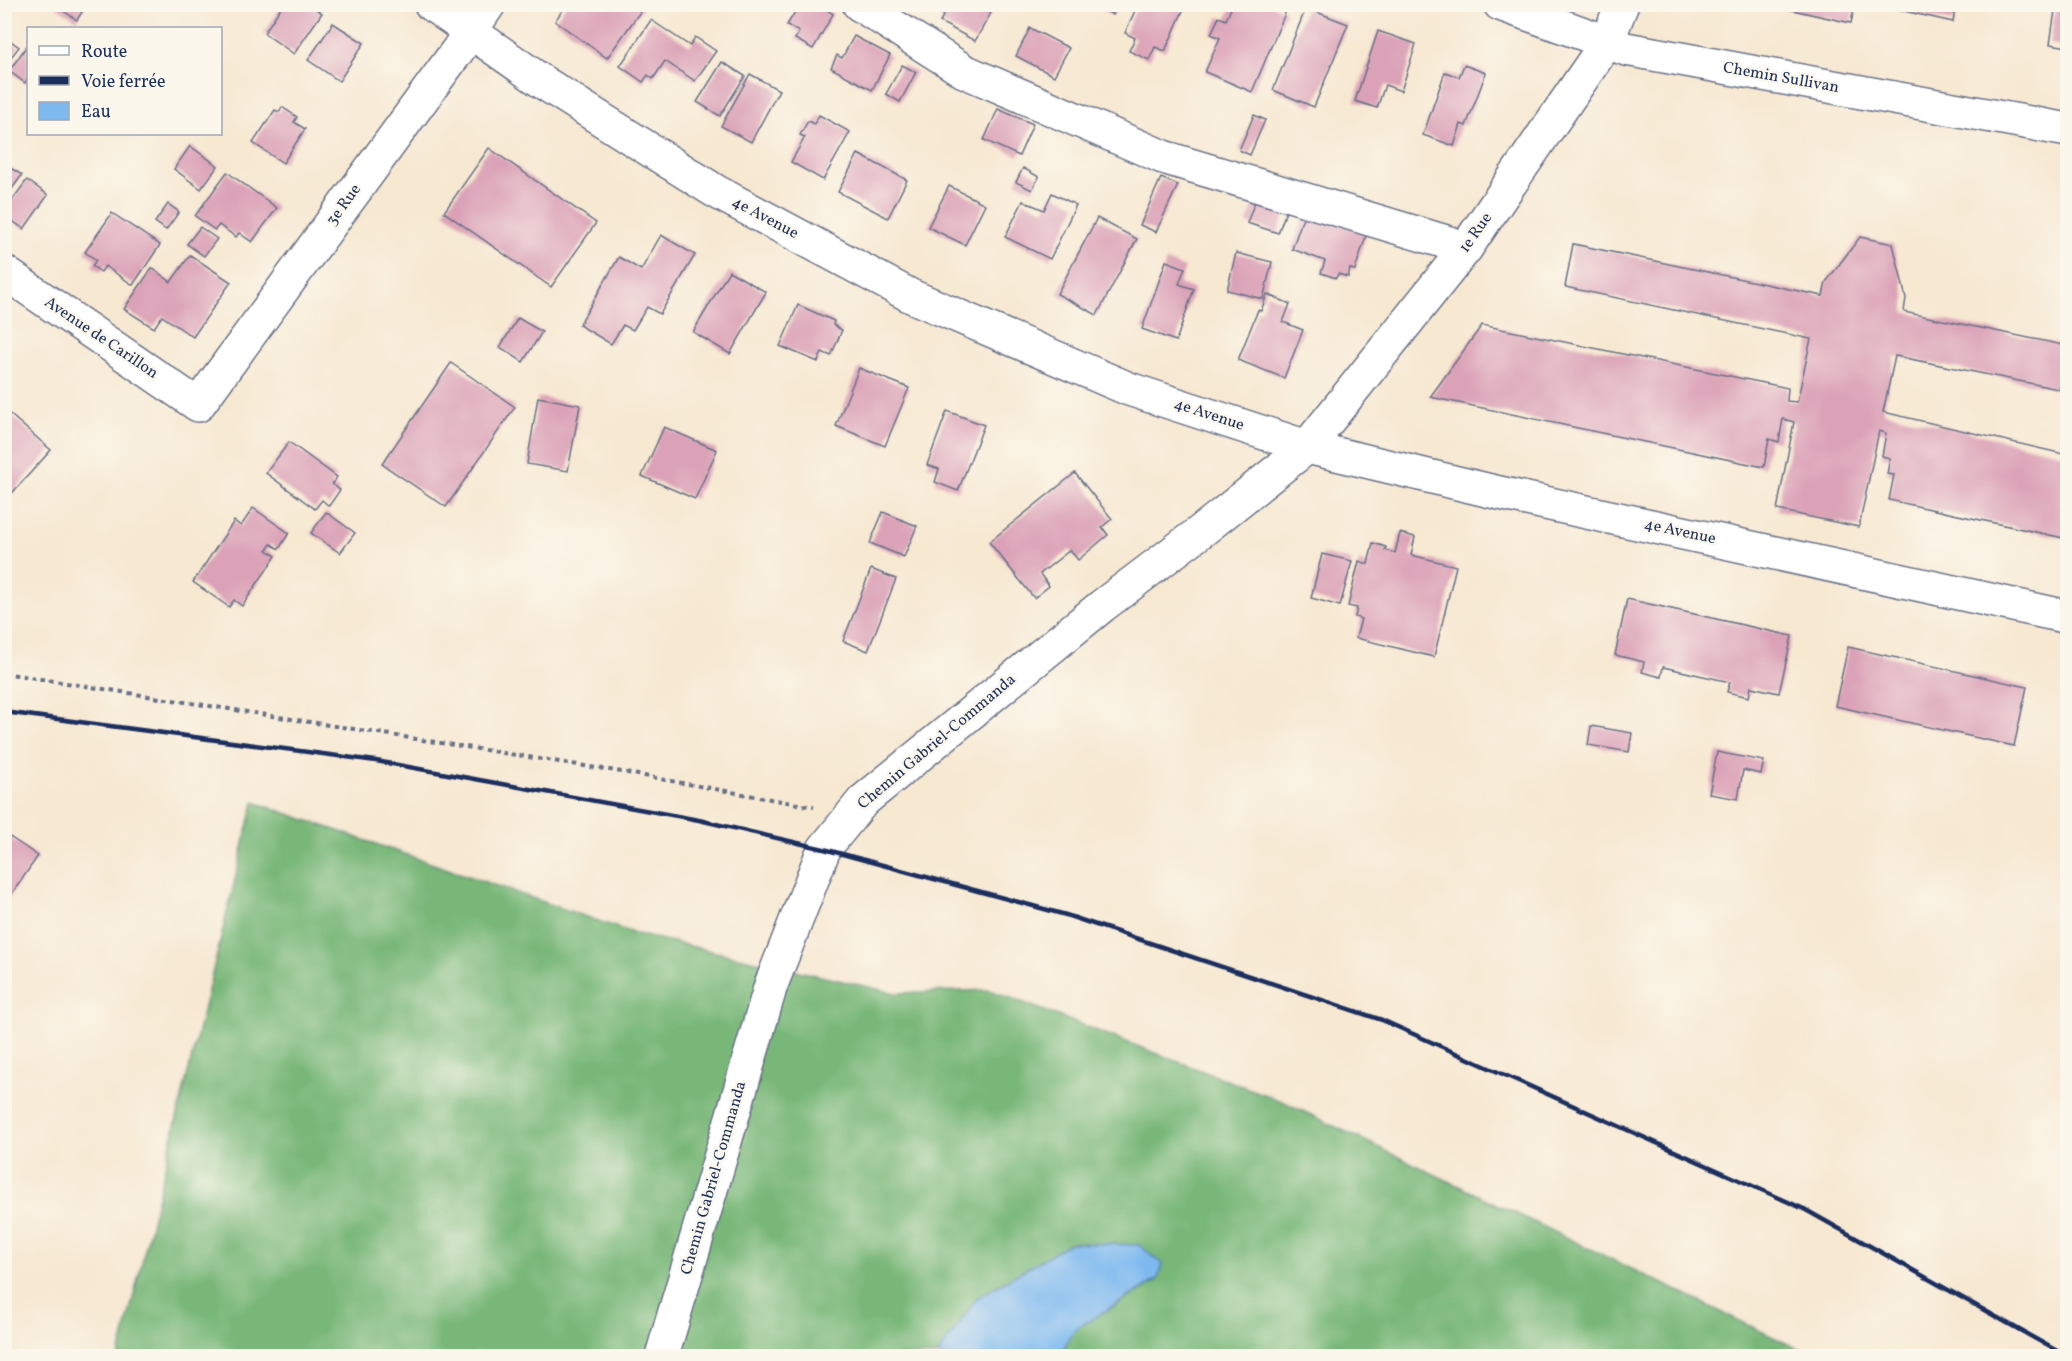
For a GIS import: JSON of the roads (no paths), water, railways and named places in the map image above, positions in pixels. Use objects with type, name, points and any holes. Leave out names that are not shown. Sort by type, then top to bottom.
[{"type":"street","name":"4e Avenue","points":[[431,4],[541,81],[716,191],[911,296],[1129,389],[1307,447],[1495,492],[2067,617]]},
{"type":"street","name":"3e Rue","points":[[198,405],[489,4]]},
{"type":"street","points":[[860,4],[964,71],[1163,157],[1466,248]]},
{"type":"street","name":"Chemin Sullivan","points":[[1500,4],[1626,49],[2067,130]]},
{"type":"street","name":"1e Rue","points":[[1307,447],[1466,248],[1607,42],[1622,4]]},
{"type":"street","name":"Avenue de Carillon","points":[[4,272],[198,405]]},
{"type":"street","name":"Chemin Gabriel-Commanda","points":[[662,1356],[771,985],[824,849],[863,801],[1102,606],[1307,447]]},
{"type":"water","points":[[1070,1243],[1139,1245],[1163,1264],[1157,1280],[1075,1329],[1059,1356],[937,1356],[977,1298]]},
{"type":"railway","points":[[4,712],[376,761],[699,820],[824,849],[1066,915],[1382,1020],[1804,1209],[2066,1356]]}]
